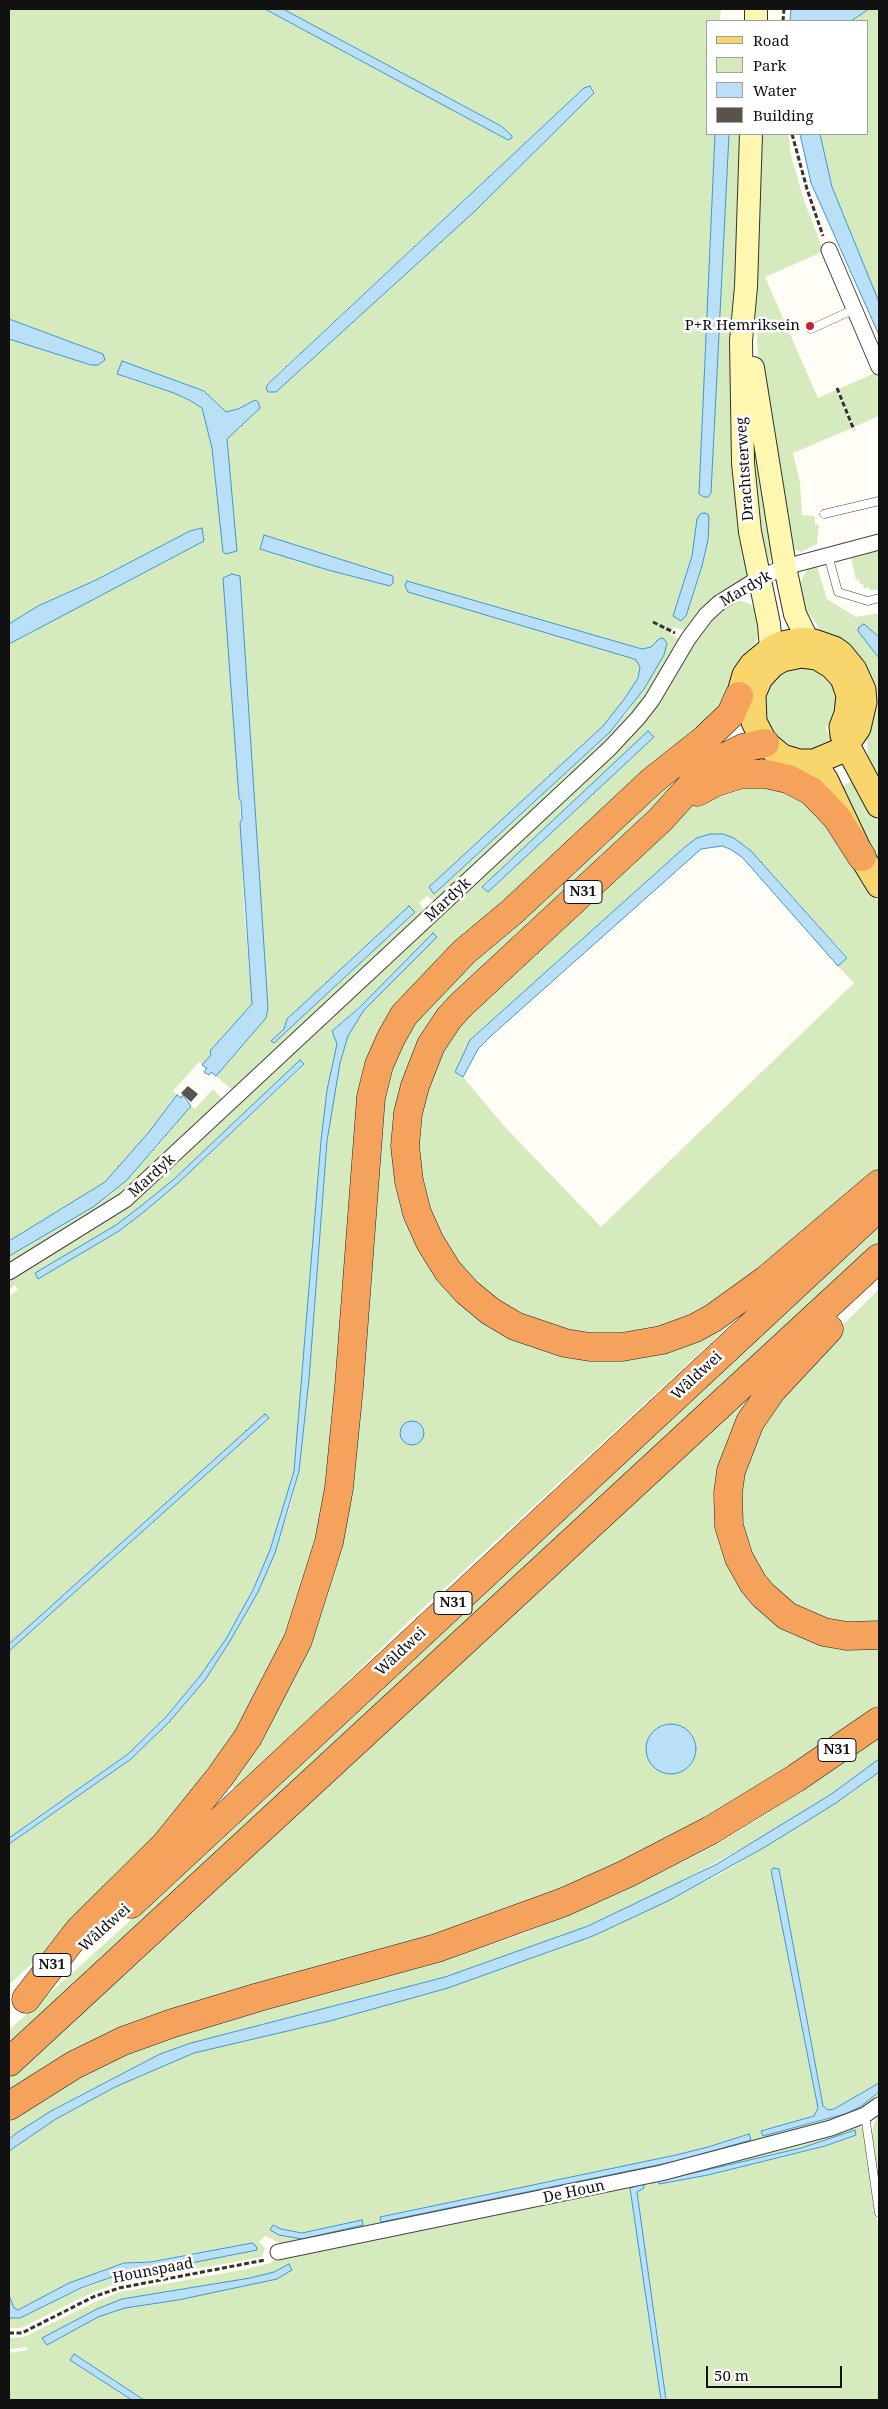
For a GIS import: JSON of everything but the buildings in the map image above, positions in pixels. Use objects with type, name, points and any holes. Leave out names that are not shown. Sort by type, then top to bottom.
[{"type":"highway","name":"N31","points":[[17,2006],[79,1930],[165,1845],[219,1778],[248,1737],[298,1640],[329,1542],[339,1488],[349,1387],[371,1097],[379,1065],[391,1038],[409,1009],[464,952],[514,911],[652,781],[681,756],[705,739],[720,737],[732,730],[747,716],[745,700]]},
{"type":"highway","name":"N31","points":[[765,743],[743,748],[711,767],[660,820],[461,1005],[432,1045],[415,1086],[408,1113],[405,1146],[409,1181],[417,1213],[430,1242],[448,1270],[467,1292],[490,1311],[515,1326],[565,1343],[590,1347],[622,1347],[676,1336],[713,1318],[767,1279],[879,1184]]},
{"type":"highway","name":"N31","points":[[660,820],[693,794],[716,782],[742,774],[766,774],[788,779],[811,791],[837,818],[862,857]]},
{"type":"highway","name":"Wâldwei","points":[[17,2006],[165,1873],[879,1207]]},
{"type":"highway","name":"N31","points":[[9,2062],[376,1725],[879,1258]]},
{"type":"highway","points":[[879,1267],[860,1296],[798,1360],[772,1390],[750,1422],[731,1471],[728,1509],[733,1542],[742,1565],[763,1595],[779,1610],[805,1625],[824,1632],[847,1636],[879,1635]]},
{"type":"highway","name":"N31","points":[[9,2106],[74,2066],[131,2038],[259,1997],[437,1948],[564,1902],[643,1866],[711,1830],[796,1778],[879,1721]]},
{"type":"main road","name":"Drachtsterweg","points":[[751,135],[746,287],[741,341],[742,463],[750,532],[769,624],[772,657]]},
{"type":"main road","name":"Drachtsterweg","points":[[746,287],[757,403],[785,567],[795,614],[808,641]]},
{"type":"main road","points":[[792,641],[808,641],[834,649],[848,661],[862,690],[863,711],[858,728],[847,744],[832,756],[814,762],[799,762],[782,757],[765,743],[756,729],[745,700],[756,686],[772,657],[792,641]]},
{"type":"main road","points":[[772,657],[782,659],[801,655],[817,657],[838,671],[843,678],[848,695],[847,714],[842,727],[847,744],[879,805]]},
{"type":"main road","points":[[814,762],[826,781],[862,857],[879,885]]},
{"type":"street","points":[[829,250],[879,367]]},
{"type":"street","name":"Mardyk","points":[[9,1272],[104,1215],[154,1175],[610,748],[652,700],[688,639],[706,615],[727,597],[759,578],[785,567],[879,542]]},
{"type":"street","name":"De Houn","points":[[278,2252],[661,2173],[813,2133],[866,2115],[879,2105]]},
{"type":"lane","points":[[811,329],[855,309]]},
{"type":"lane","points":[[824,514],[879,501]]},
{"type":"lane","points":[[828,555],[838,592],[868,601],[879,598]]},
{"type":"lane","points":[[866,2115],[879,2213]]},
{"type":"path","points":[[792,135],[807,190],[829,250]]},
{"type":"path","points":[[837,388],[854,430]]},
{"type":"path","points":[[652,622],[671,631]]},
{"type":"path","name":"Hounspaad","points":[[9,2333],[22,2333],[93,2297],[119,2288],[246,2265],[268,2259],[278,2252]]},
{"type":"green space","points":[[9,9],[265,9],[508,140],[512,136],[501,126],[283,9],[721,9],[720,20],[706,20],[706,135],[715,135],[699,494],[708,497],[711,493],[729,135],[743,135],[749,573],[745,580],[686,631],[674,627],[670,634],[680,640],[636,716],[435,902],[427,896],[419,903],[426,912],[235,1089],[231,1089],[216,1076],[266,1018],[268,1008],[240,577],[237,574],[240,799],[244,906],[252,1004],[203,1065],[199,1062],[173,1091],[177,1095],[149,1132],[105,1182],[9,1241],[9,644],[204,541],[201,528],[190,531],[96,580],[38,606],[9,624],[9,339],[91,365],[103,354],[9,319]],"holes":[[[590,86],[594,93],[474,212],[276,392],[269,382],[584,88]],[[122,361],[204,391],[226,412],[238,409],[254,400],[227,439],[237,551],[223,547],[212,448],[202,408],[174,393],[123,377]],[[709,518],[708,539],[702,566],[686,616],[673,616],[692,556]],[[264,536],[393,576],[393,581],[390,586],[328,570],[260,549]],[[407,581],[642,649],[651,647],[659,639],[664,655],[628,712],[610,732],[434,894],[429,887],[603,726],[638,678],[640,667],[636,660],[631,658],[408,592]],[[409,906],[415,912],[271,1041],[284,1029],[287,1019]]]},
{"type":"green space","points":[[869,9],[879,9],[879,302],[832,187],[820,135],[868,135],[868,20],[852,20]]},
{"type":"green space","points":[[760,135],[788,135],[791,156],[805,203],[823,250],[765,277],[818,398],[836,390],[852,428],[793,453],[800,483],[802,515],[815,516],[815,525],[819,524],[817,544],[801,552],[791,548],[759,370],[755,306]]},
{"type":"green space","points":[[875,373],[879,381],[879,416],[854,427],[839,389]]},
{"type":"green space","points":[[748,395],[774,559],[765,562],[762,560]]},
{"type":"green space","points":[[879,550],[879,590],[870,590],[869,587],[864,588],[863,584],[860,584],[859,579],[856,580],[851,557]]},
{"type":"green space","points":[[817,566],[827,599],[856,617],[879,613],[879,637],[864,624],[879,658],[879,785],[869,766],[866,731],[834,640],[821,631],[801,602],[799,591],[801,581],[806,571]]},
{"type":"green space","points":[[737,600],[750,604],[755,609],[760,623],[758,637],[726,702],[387,1036],[333,1487],[292,1637],[214,1775],[91,1908],[9,1985],[9,1844],[131,1759],[170,1721],[205,1680],[258,1592],[290,1507],[299,1471],[309,1379],[327,1141],[340,1063],[348,1036],[364,1010],[437,937],[332,1031],[337,1044],[327,1090],[321,1141],[294,1471],[270,1550],[253,1590],[226,1639],[200,1676],[166,1717],[128,1754],[9,1838],[9,1651],[269,1418],[265,1415],[9,1644],[9,1296],[18,1290],[15,1285],[9,1290],[9,1277],[106,1219],[614,752],[691,645],[722,607]],"holes":[[[649,731],[654,737],[488,892],[482,887]],[[300,1060],[304,1065],[177,1184],[145,1211],[119,1231],[38,1278],[35,1273],[116,1225],[173,1180]]]},
{"type":"green space","points":[[801,668],[813,669],[824,675],[832,684],[837,705],[833,719],[825,728],[832,740],[822,747],[804,750],[795,748],[778,739],[773,733],[765,715],[765,702],[772,683],[782,673]]},
{"type":"green space","points":[[722,742],[725,751],[468,987],[400,1142],[456,1290],[595,1354],[757,1300],[407,1623],[236,1790],[226,1780],[311,1619],[381,1094],[408,1031],[476,959],[671,776]]},
{"type":"green space","points":[[766,780],[815,804],[879,904],[879,1177],[692,1322],[590,1339],[493,1303],[437,1238],[418,1178],[417,1116],[455,1023],[706,794]],"holes":[[[734,838],[751,851],[847,957],[838,966],[854,983],[601,1227],[504,1126],[463,1077],[455,1072],[470,1040],[686,846]]]},
{"type":"green space","points":[[853,781],[879,824],[879,867],[837,788]]},
{"type":"green space","points":[[213,1089],[220,1096],[222,1105],[122,1197],[9,1267],[9,1256],[111,1194],[156,1148],[191,1106],[195,1109]]},
{"type":"green space","points":[[879,1224],[879,1245],[92,1971],[9,2043],[9,2030],[177,1878]]},
{"type":"green space","points":[[879,1289],[879,1626],[855,1628],[792,1607],[746,1560],[736,1485],[781,1386]]},
{"type":"green space","points":[[766,1381],[732,1446],[746,1584],[879,1646],[879,1710],[836,1743],[624,1868],[9,2097],[9,2077],[135,1966]]},
{"type":"green space","points":[[879,1737],[879,1759],[830,1795],[763,1837],[663,1891],[588,1926],[445,1977],[191,2043],[160,2054],[51,2111],[9,2139],[9,2117],[34,2100],[153,2041],[426,1966],[525,1933],[620,1893],[710,1848],[762,1817]]},
{"type":"green space","points":[[879,1772],[879,2083],[834,2109],[828,2110],[823,2106],[779,1869],[771,1870],[818,2108],[814,2116],[761,2131],[763,2136],[829,2119],[860,2107],[879,2092],[879,2099],[863,2111],[749,2147],[284,2245],[265,2236],[259,2242],[265,2248],[262,2257],[118,2283],[91,2293],[21,2328],[9,2328],[9,2318],[120,2274],[156,2270],[257,2250],[256,2246],[252,2243],[151,2262],[124,2263],[69,2283],[18,2310],[14,2308],[9,2295],[9,2151],[56,2119],[115,2087],[194,2053],[330,2021],[448,1988],[593,1936],[722,1873],[836,1803]],"holes":[[[748,2134],[751,2140],[677,2161],[381,2222],[380,2217],[676,2155]],[[273,2225],[281,2229],[302,2233],[363,2225],[302,2239],[279,2235]]]},
{"type":"green space","points":[[879,2112],[879,2185],[872,2136],[873,2126]]},
{"type":"green space","points":[[856,2125],[860,2126],[863,2130],[879,2235],[879,2400],[666,2400],[637,2192],[639,2189],[630,2188],[661,2400],[144,2400],[74,2354],[70,2360],[132,2400],[9,2400],[9,2353],[28,2350],[27,2347],[9,2349],[9,2338],[24,2337],[95,2302],[120,2292],[247,2269],[270,2263],[281,2255]],"holes":[[[855,2130],[856,2135],[826,2146],[708,2175],[659,2183],[659,2181],[801,2148]],[[288,2264],[291,2270],[276,2279],[178,2300],[125,2308],[98,2317],[47,2345],[122,2299],[250,2278],[274,2272]]]},
{"type":"water","points":[[265,9],[283,9],[501,126],[512,138],[508,140]]},
{"type":"water","points":[[791,9],[869,9],[852,20],[790,20]]},
{"type":"water","points":[[590,86],[594,93],[474,212],[276,392],[268,392],[266,387],[270,382],[584,88]]},
{"type":"water","points":[[715,135],[729,135],[711,493],[708,497],[699,494]]},
{"type":"water","points":[[800,135],[820,135],[832,187],[879,302],[879,335],[811,183]]},
{"type":"water","points":[[9,319],[103,354],[105,360],[98,365],[91,365],[9,339]]},
{"type":"water","points":[[122,361],[204,391],[226,412],[238,409],[255,400],[258,402],[260,408],[227,439],[237,551],[226,554],[223,552],[212,448],[202,408],[174,393],[117,374]]},
{"type":"water","points":[[700,514],[708,514],[709,518],[708,540],[686,616],[681,621],[673,616],[692,556],[697,519]]},
{"type":"water","points":[[202,528],[204,541],[9,644],[9,624],[38,606],[96,580],[190,531]]},
{"type":"water","points":[[264,535],[393,576],[393,583],[390,586],[328,570],[260,549]]},
{"type":"water","points":[[232,574],[240,576],[268,1008],[266,1018],[216,1076],[211,1072],[209,1075],[204,1072],[207,1068],[202,1065],[211,1055],[210,1051],[252,1004],[240,823],[242,819],[241,801],[239,798],[223,578]]},
{"type":"water","points":[[407,581],[642,649],[651,647],[659,639],[663,638],[667,643],[664,655],[644,689],[610,732],[434,894],[429,887],[603,726],[638,678],[640,667],[636,660],[631,658],[408,592],[405,586]]},
{"type":"water","points":[[864,624],[879,637],[879,658],[858,631],[859,627]]},
{"type":"water","points":[[648,731],[654,737],[488,892],[482,887]]},
{"type":"water","points":[[710,834],[723,834],[734,838],[751,851],[847,958],[838,966],[742,857],[722,846],[701,849],[492,1035],[478,1049],[463,1077],[455,1072],[470,1040],[686,846],[697,838]]},
{"type":"water","points":[[409,906],[415,912],[274,1043],[271,1041],[284,1029],[287,1019]]},
{"type":"water","points":[[433,933],[437,937],[364,1010],[348,1036],[340,1063],[327,1141],[309,1379],[299,1471],[275,1553],[258,1592],[205,1680],[170,1721],[131,1759],[9,1844],[9,1838],[128,1754],[166,1717],[200,1676],[226,1639],[253,1590],[270,1550],[294,1471],[321,1141],[327,1090],[337,1044],[332,1031],[360,1007]]},
{"type":"water","points":[[300,1060],[304,1064],[177,1184],[145,1211],[119,1231],[38,1279],[35,1273],[116,1225],[173,1180]]},
{"type":"water","points":[[177,1095],[181,1098],[183,1095],[191,1106],[127,1180],[93,1207],[9,1256],[9,1241],[105,1182],[149,1132]]},
{"type":"water","points":[[265,1414],[269,1418],[9,1651],[9,1644]]},
{"type":"water","points":[[412,1421],[420,1425],[424,1433],[420,1441],[412,1445],[404,1441],[400,1433],[404,1425]]},
{"type":"water","points":[[671,1724],[685,1728],[692,1735],[696,1749],[692,1763],[685,1770],[671,1774],[657,1770],[650,1763],[646,1749],[650,1735],[657,1728]]},
{"type":"water","points":[[879,1759],[879,1772],[836,1803],[765,1847],[668,1901],[593,1936],[448,1988],[330,2021],[194,2053],[115,2087],[56,2119],[9,2151],[9,2139],[18,2132],[51,2111],[160,2054],[191,2043],[445,1977],[588,1926],[717,1864],[830,1795]]},
{"type":"water","points":[[774,1868],[779,1869],[823,2106],[828,2110],[834,2109],[879,2083],[879,2092],[860,2107],[845,2114],[763,2136],[761,2131],[814,2116],[818,2108],[771,1870]]},
{"type":"water","points":[[855,2130],[856,2135],[825,2146],[708,2175],[659,2184],[659,2181],[801,2148]]},
{"type":"water","points":[[749,2134],[751,2140],[677,2161],[381,2222],[380,2217],[676,2155]]},
{"type":"water","points":[[643,2184],[644,2188],[637,2192],[666,2400],[661,2400],[630,2188]]},
{"type":"water","points":[[362,2220],[363,2225],[302,2239],[279,2235],[270,2230],[273,2225],[281,2229],[302,2233]]},
{"type":"water","points":[[252,2243],[256,2246],[257,2250],[156,2270],[120,2274],[81,2288],[20,2318],[9,2318],[9,2295],[14,2308],[18,2310],[69,2283],[124,2263],[151,2262]]},
{"type":"water","points":[[289,2264],[292,2270],[277,2279],[178,2300],[125,2308],[98,2317],[47,2345],[42,2338],[97,2309],[122,2299],[250,2278],[274,2272]]},
{"type":"water","points":[[74,2354],[144,2400],[132,2400],[70,2360]]},
{"type":"place","name":"P+R Hemriksein","points":[[810,326]]}]
